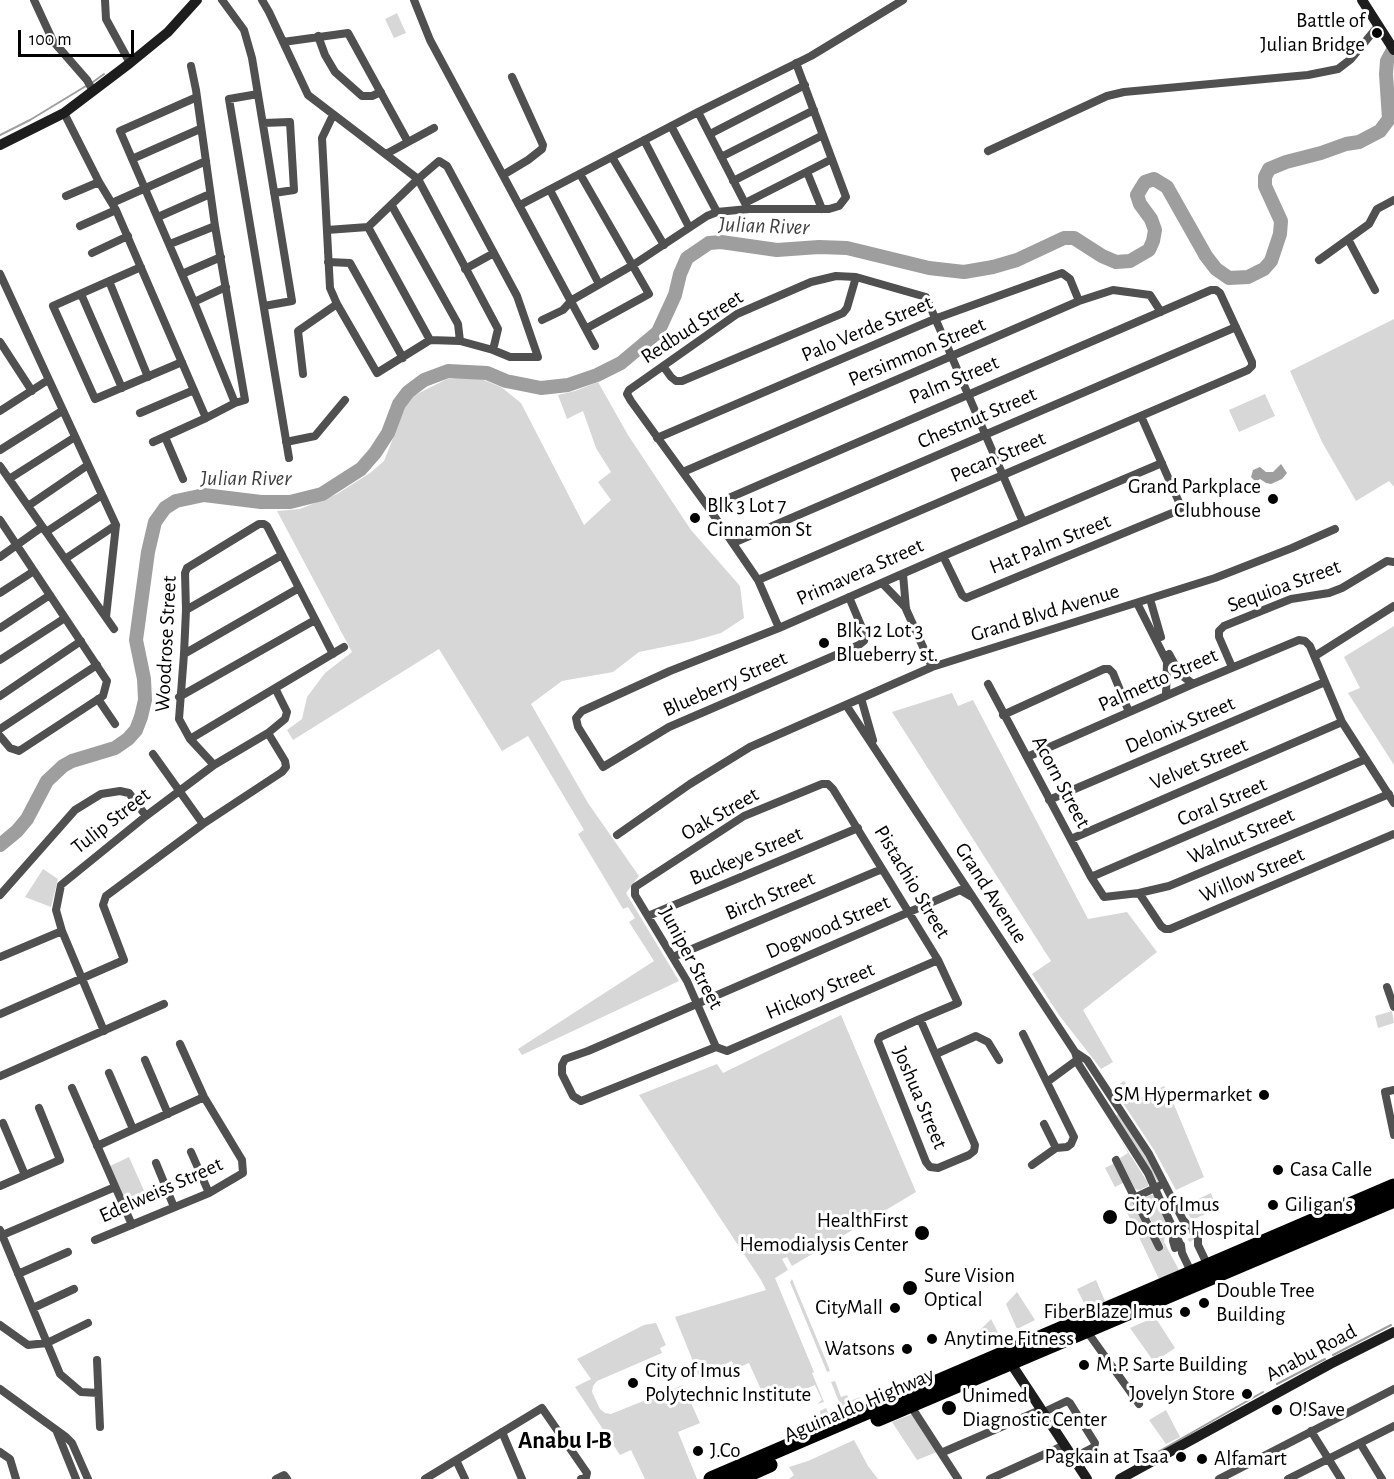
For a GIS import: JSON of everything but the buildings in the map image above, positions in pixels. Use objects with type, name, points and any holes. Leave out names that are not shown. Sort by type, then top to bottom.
[{"type":"highway","name":"Aguinaldo Highway","points":[[738,1479],[908,1406],[1007,1358],[1086,1330],[1194,1279],[1208,1266],[1394,1186]]},
{"type":"highway","name":"Aguinaldo Highway","points":[[711,1479],[1194,1279],[1394,1200]]},
{"type":"street","points":[[34,0],[53,41],[87,80],[93,91]]},
{"type":"street","points":[[105,0],[106,19],[130,63]]},
{"type":"street","points":[[0,145],[64,113],[168,32],[197,0]]},
{"type":"street","points":[[222,0],[244,30],[258,94],[292,300],[264,306]]},
{"type":"street","points":[[261,0],[308,94],[418,179],[498,329],[493,350]]},
{"type":"street","points":[[414,0],[429,40],[595,346]]},
{"type":"street","points":[[520,205],[811,56],[903,0]]},
{"type":"street","points":[[1362,0],[1394,50]]},
{"type":"street","points":[[988,151],[1107,96],[1308,75],[1338,69],[1381,30]]},
{"type":"street","points":[[283,42],[348,33],[408,142]]},
{"type":"street","points":[[318,36],[335,72],[362,96],[372,96],[381,92]]},
{"type":"street","points":[[542,320],[563,310],[572,300],[717,212],[746,206],[822,209],[839,206],[846,197],[796,63]]},
{"type":"street","points":[[153,442],[234,403],[245,400],[215,226],[191,66]]},
{"type":"street","points":[[503,175],[528,160],[542,149],[543,145],[512,77]]},
{"type":"street","points":[[710,134],[805,85]]},
{"type":"street","points":[[258,94],[229,99],[289,458]]},
{"type":"street","points":[[197,97],[120,131],[170,244],[234,403]]},
{"type":"street","points":[[722,157],[814,110]]},
{"type":"street","points":[[698,112],[746,206]]},
{"type":"street","points":[[64,113],[128,236],[206,418]]},
{"type":"street","points":[[327,230],[368,227],[439,162],[447,166],[517,296],[538,357],[510,357],[460,341],[430,340],[377,373],[330,288],[322,138],[333,115]]},
{"type":"street","points":[[263,123],[290,122],[294,189],[274,193]]},
{"type":"street","points":[[671,126],[717,212]]},
{"type":"street","points":[[386,154],[434,128]]},
{"type":"street","points":[[132,159],[200,129]]},
{"type":"street","points":[[733,181],[823,135]]},
{"type":"street","points":[[644,140],[690,227]]},
{"type":"street","points":[[612,157],[664,245]]},
{"type":"street","points":[[746,206],[832,159]]},
{"type":"street","points":[[80,226],[144,188],[206,161]]},
{"type":"street","points":[[807,172],[822,209]]},
{"type":"street","points":[[580,174],[649,294],[586,328]]},
{"type":"street","points":[[66,196],[99,182]]},
{"type":"street","points":[[550,190],[599,285]]},
{"type":"street","points":[[158,217],[210,194]]},
{"type":"street","points":[[1319,260],[1369,224],[1377,209],[1394,200]]},
{"type":"street","points":[[392,206],[458,324],[460,341]]},
{"type":"street","points":[[170,244],[215,226]]},
{"type":"street","points":[[368,227],[430,340]]},
{"type":"street","points":[[92,253],[128,236]]},
{"type":"street","points":[[1348,239],[1375,290]]},
{"type":"street","points":[[465,269],[494,253]]},
{"type":"street","points":[[182,274],[221,256]]},
{"type":"street","points":[[328,262],[350,263],[403,358]]},
{"type":"street","points":[[141,267],[53,306],[95,399],[182,363]]},
{"type":"street","name":"Palo Verde Street","points":[[657,438],[936,318],[1062,273],[1070,279],[1079,301]]},
{"type":"street","points":[[0,274],[116,525],[106,617]]},
{"type":"street","name":"Redbud Street","points":[[657,438],[631,401],[627,394],[629,390],[737,314],[811,282],[836,276],[856,278],[922,294],[929,301],[1023,522]]},
{"type":"street","points":[[663,366],[676,381],[682,381],[843,312],[847,308],[856,278]]},
{"type":"street","points":[[109,281],[148,377]]},
{"type":"street","points":[[194,302],[226,287]]},
{"type":"street","name":"Persimmon Street","points":[[683,472],[1079,301],[1113,290],[1150,295],[1161,312]]},
{"type":"street","name":"Palm Street","points":[[708,507],[1211,290],[1220,293],[1236,327]]},
{"type":"street","points":[[81,294],[122,388]]},
{"type":"street","points":[[303,374],[298,331],[337,304]]},
{"type":"street","name":"Pecan Street","points":[[758,580],[1248,370],[1252,362],[1236,327]]},
{"type":"street","name":"Chestnut Street","points":[[732,543],[1236,327]]},
{"type":"street","points":[[0,342],[32,391]]},
{"type":"street","points":[[1,407],[48,380]]},
{"type":"street","points":[[140,413],[194,390]]},
{"type":"street","points":[[286,442],[315,436],[345,400]]},
{"type":"street","points":[[0,450],[62,411]]},
{"type":"street","points":[[1141,416],[1162,463]]},
{"type":"street","points":[[9,478],[75,437]]},
{"type":"street","points":[[165,437],[183,479]]},
{"type":"street","points":[[657,438],[758,580],[779,628]]},
{"type":"street","name":"Hat Palm Street","points":[[943,556],[962,596],[966,598],[1182,509],[1162,463]]},
{"type":"street","name":"Primavera Street","points":[[603,767],[578,728],[576,718],[582,711],[670,671],[779,628],[1162,463]]},
{"type":"street","points":[[28,506],[88,465]]},
{"type":"street","points":[[0,466],[114,629]]},
{"type":"street","points":[[0,557],[102,495]]},
{"type":"street","points":[[0,521],[107,681],[103,696],[19,751],[10,748],[0,736]]},
{"type":"street","name":"Woodrose Street","points":[[214,765],[190,739],[179,719],[187,568],[259,524],[267,526],[333,654]]},
{"type":"street","points":[[65,559],[116,525]]},
{"type":"street","name":"Grand Blvd Avenue","points":[[617,835],[690,784],[750,747],[932,667],[1215,578],[1292,549],[1335,529]]},
{"type":"street","points":[[186,610],[282,555]]},
{"type":"street","name":"Sequioa Street","points":[[1232,667],[1219,637],[1219,631],[1224,626],[1291,599],[1329,593],[1342,588],[1387,561],[1393,562]]},
{"type":"street","points":[[0,593],[34,571]]},
{"type":"street","points":[[903,574],[906,609]]},
{"type":"street","points":[[882,583],[906,609],[932,667]]},
{"type":"street","points":[[184,654],[299,588]]},
{"type":"street","points":[[0,628],[50,595]]},
{"type":"street","name":"Blueberry Street","points":[[603,767],[669,727],[859,645],[864,641],[865,635],[849,597]]},
{"type":"street","points":[[1150,599],[1167,662],[1166,695]]},
{"type":"street","points":[[1137,603],[1180,674],[1193,684]]},
{"type":"street","points":[[1394,606],[1316,656],[1342,722],[1394,802]]},
{"type":"street","points":[[0,660],[65,618]]},
{"type":"street","points":[[179,697],[315,620]]},
{"type":"street","name":"Palmetto Street","points":[[1027,757],[1166,695],[1299,640],[1305,641],[1316,656]]},
{"type":"street","points":[[0,696],[81,641]]},
{"type":"street","points":[[190,739],[344,647]]},
{"type":"street","points":[[0,729],[97,665]]},
{"type":"street","points":[[1003,715],[1104,669],[1109,669],[1113,673],[1129,712]]},
{"type":"street","name":"Delonix Street","points":[[1049,800],[1325,682]]},
{"type":"street","name":"Acorn Street","points":[[988,684],[1049,800],[1104,897]]},
{"type":"street","name":"Tulip Street","points":[[104,1031],[62,931],[56,910],[63,881],[214,765],[268,733],[285,719],[287,715],[275,688]]},
{"type":"street","points":[[99,699],[115,724]]},
{"type":"street","name":"Grand Avenue","points":[[861,699],[868,729],[877,752]]},
{"type":"street","name":"Grand Avenue","points":[[846,705],[1076,1056],[1140,1159],[1156,1188],[1174,1231],[1173,1242],[1179,1247],[1194,1279]]},
{"type":"street","name":"Velvet Street","points":[[1071,839],[1342,722]]},
{"type":"street","points":[[0,1014],[124,960],[103,905],[106,896],[203,825],[282,772],[286,767],[285,761],[268,733]]},
{"type":"street","points":[[153,754],[203,825]]},
{"type":"street","name":"Coral Street","points":[[1091,877],[1366,759]]},
{"type":"street","name":"Oak Street","points":[[635,887],[744,816],[822,784],[828,784]]},
{"type":"street","name":"Pistachio Street","points":[[828,784],[910,912],[938,960],[958,1003],[920,1019]]},
{"type":"street","points":[[0,895],[75,810],[101,794],[120,790],[129,793],[146,816]]},
{"type":"street","name":"Walnut Street","points":[[1104,897],[1139,893],[1169,886],[1389,794]]},
{"type":"street","name":"Buckeye Street","points":[[648,916],[858,828]]},
{"type":"street","name":"Willow Street","points":[[1139,893],[1161,926],[1170,929],[1394,834]]},
{"type":"street","name":"Birch Street","points":[[673,957],[882,869]]},
{"type":"street","name":"Juniper Street","points":[[635,887],[635,895],[673,957],[697,1003],[716,1047]]},
{"type":"street","name":"Dogwood Street","points":[[716,1047],[581,1101],[573,1096],[562,1074],[565,1059],[588,1052],[960,890],[972,897]]},
{"type":"street","points":[[0,957],[62,931]]},
{"type":"street","name":"Hickory Street","points":[[716,1047],[727,1051],[938,960]]},
{"type":"street","points":[[1387,987],[1394,1004]]},
{"type":"street","points":[[0,1076],[165,1004]]},
{"type":"street","points":[[920,1019],[936,1054],[976,1036],[988,1042],[999,1060]]},
{"type":"street","name":"Joshua Street","points":[[920,1019],[880,1037],[878,1041],[926,1162],[930,1167],[938,1168],[969,1155],[974,1151],[975,1145],[936,1054]]},
{"type":"street","points":[[1023,1034],[1074,1137],[1067,1147],[1056,1148],[1032,1165]]},
{"type":"street","points":[[97,1146],[204,1097],[180,1044]]},
{"type":"street","points":[[1047,1082],[1076,1056]]},
{"type":"street","name":"Grand Avenue","points":[[1076,1056],[1087,1060],[1149,1154],[1196,1239],[1208,1266]]},
{"type":"street","points":[[145,1060],[168,1113]]},
{"type":"street","points":[[109,1073],[134,1129]]},
{"type":"street","points":[[72,1088],[132,1225]]},
{"type":"street","points":[[1394,1090],[1385,1092],[1394,1135]]},
{"type":"street","name":"Edelweiss Street","points":[[95,1240],[209,1193],[243,1173],[242,1160],[204,1097]]},
{"type":"street","points":[[0,1186],[60,1160],[39,1108]]},
{"type":"street","points":[[1110,1114],[1119,1108]]},
{"type":"street","points":[[3,1123],[25,1175]]},
{"type":"street","points":[[1044,1124],[1056,1148]]},
{"type":"street","points":[[191,1152],[209,1193]]},
{"type":"street","points":[[1116,1160],[1159,1246]]},
{"type":"street","points":[[156,1163],[174,1207]]},
{"type":"street","points":[[1136,1197],[1165,1183]]},
{"type":"street","points":[[98,1393],[81,1392],[60,1374],[1,1234],[115,1187]]},
{"type":"street","points":[[18,1274],[68,1252]]},
{"type":"street","points":[[33,1308],[74,1289]]},
{"type":"street","points":[[0,1325],[28,1345],[47,1343],[88,1323]]},
{"type":"street","points":[[1086,1330],[1139,1404]]},
{"type":"street","name":"Anabu Road","points":[[1120,1479],[1330,1364],[1394,1332]]},
{"type":"street","points":[[1007,1358],[1087,1479]]},
{"type":"street","points":[[97,1360],[100,1427]]},
{"type":"street","points":[[0,1389],[72,1443],[88,1479]]},
{"type":"street","points":[[1219,1479],[1394,1389]]},
{"type":"street","points":[[941,1453],[1067,1401],[1095,1443],[1094,1447],[1073,1458]]},
{"type":"street","points":[[908,1406],[914,1411],[958,1479]]},
{"type":"street","points":[[425,1479],[539,1409],[544,1409],[586,1473],[586,1477],[581,1479]]},
{"type":"street","points":[[1288,1479],[1360,1443],[1392,1430]]},
{"type":"street","points":[[1311,1431],[1341,1479]]},
{"type":"street","points":[[57,1432],[76,1479]]},
{"type":"street","points":[[502,1432],[522,1479]]},
{"type":"street","points":[[1360,1443],[1382,1479]]},
{"type":"street","points":[[990,1479],[1065,1445]]},
{"type":"street","points":[[0,1452],[9,1459],[16,1479]]},
{"type":"street","points":[[456,1460],[465,1479]]},
{"type":"street","points":[[276,1479],[284,1475],[287,1479]]},
{"type":"shaded area","points":[[397,13],[406,33],[394,38],[385,19]]},
{"type":"shaded area","points":[[1394,319],[1394,487],[1389,481],[1356,501],[1322,442],[1290,371]]},
{"type":"shaded area","points":[[474,376],[501,387],[521,403],[584,525],[611,500],[598,482],[611,472],[596,448],[583,411],[567,419],[558,395],[598,382],[628,435],[691,530],[740,586],[744,618],[721,633],[639,652],[613,672],[562,681],[531,704],[588,803],[639,876],[626,893],[679,981],[522,1055],[518,1049],[654,961],[629,922],[635,918],[628,907],[623,909],[578,834],[584,830],[528,736],[502,751],[439,649],[293,740],[287,730],[302,719],[307,697],[325,673],[352,652],[277,511],[300,509],[337,494],[370,473],[384,461],[409,398],[447,379]]},
{"type":"shaded area","points":[[1265,394],[1275,416],[1239,432],[1229,410]]},
{"type":"shaded area","points":[[1281,464],[1287,473],[1282,479],[1271,484],[1260,479],[1256,482],[1251,477],[1253,470],[1260,467],[1266,472],[1273,472]]},
{"type":"shaded area","points":[[1394,626],[1394,765],[1348,693],[1360,688],[1344,657]]},
{"type":"shaded area","points":[[952,693],[958,706],[973,700],[1088,919],[1127,912],[1157,952],[1083,1010],[1113,1062],[1101,1069],[1059,1015],[1032,974],[1051,961],[892,712]]},
{"type":"shaded area","points":[[43,869],[58,879],[51,907],[25,897]]},
{"type":"shaded area","points":[[1392,1011],[1394,1023],[1378,1028],[1375,1016]]},
{"type":"shaded area","points":[[841,1015],[916,1192],[792,1266],[787,1257],[782,1259],[788,1270],[775,1278],[824,1402],[817,1404],[822,1400],[815,1385],[771,1404],[769,1392],[763,1394],[749,1363],[735,1369],[732,1361],[699,1376],[675,1317],[766,1290],[639,1095],[717,1064],[723,1073]]},
{"type":"shaded area","points":[[1124,1081],[1135,1101],[1164,1086],[1204,1177],[1176,1190],[1154,1150],[1113,1088]]},
{"type":"shaded area","points":[[1119,1113],[1147,1156],[1160,1181],[1158,1183],[1116,1116]]},
{"type":"shaded area","points":[[1120,1139],[1148,1183],[1148,1186],[1140,1190],[1135,1189],[1121,1161],[1120,1158],[1128,1153]]},
{"type":"shaded area","points":[[129,1157],[146,1195],[127,1204],[110,1166]]},
{"type":"shaded area","points":[[1114,1161],[1125,1182],[1115,1187],[1105,1168]]},
{"type":"shaded area","points":[[1211,1193],[1217,1209],[1192,1220],[1183,1206]]},
{"type":"shaded area","points":[[1150,1195],[1154,1195],[1167,1225],[1164,1242],[1179,1270],[1159,1279],[1122,1202],[1131,1198],[1157,1251],[1164,1247],[1142,1202]]},
{"type":"shaded area","points":[[792,1279],[830,1371],[827,1372],[790,1282]]},
{"type":"shaded area","points":[[1096,1280],[1105,1301],[1136,1289],[1063,1321],[1087,1309],[1077,1289]]},
{"type":"shaded area","points":[[1017,1292],[1035,1320],[1017,1329],[1006,1304]]},
{"type":"shaded area","points":[[1155,1317],[1175,1348],[1154,1362],[1130,1328]]},
{"type":"shaded area","points":[[991,1319],[1002,1340],[994,1343],[991,1336],[983,1340],[979,1331]]},
{"type":"shaded area","points":[[656,1323],[666,1345],[660,1348],[662,1353],[597,1381],[592,1392],[600,1409],[611,1414],[683,1385],[700,1423],[678,1432],[697,1479],[645,1479],[631,1450],[620,1455],[575,1387],[591,1379],[577,1359],[644,1325]]},
{"type":"shaded area","points":[[835,1381],[841,1397],[847,1395],[850,1401],[860,1397],[854,1410],[844,1414],[831,1382]]},
{"type":"shaded area","points":[[826,1408],[830,1417],[796,1433],[792,1430],[821,1417],[820,1411]]},
{"type":"shaded area","points":[[1166,1410],[1180,1437],[1166,1444],[1149,1420]]},
{"type":"shaded area","points":[[912,1414],[937,1452],[917,1460],[892,1422]]},
{"type":"shaded area","points":[[854,1440],[878,1479],[789,1479],[794,1475],[789,1467]]},
{"type":"waterway","name":"Julian River","points":[[0,845],[27,819],[47,781],[63,766],[115,748],[136,730],[145,700],[144,679],[136,640],[148,552],[155,522],[165,508],[176,501],[204,495],[261,502],[290,502],[322,494],[361,469],[375,453],[388,433],[399,404],[408,392],[424,380],[448,371],[487,373],[506,381],[541,388],[568,385],[597,375],[621,363],[658,332],[675,295],[687,258],[709,243],[721,242],[777,250],[847,248],[929,268],[964,272],[1017,260],[1064,238],[1074,238],[1116,262],[1130,261],[1149,250],[1153,241],[1155,230],[1137,195],[1145,182],[1154,179],[1167,187],[1206,256],[1216,269],[1229,278],[1248,277],[1264,269],[1271,261],[1280,234],[1281,221],[1265,186],[1265,177],[1269,169],[1286,162],[1359,142],[1380,131],[1389,119],[1386,74],[1387,61],[1394,48]]},
{"type":"waterway","points":[[93,82],[104,74]]},
{"type":"waterway","points":[[0,135],[30,120],[86,86]]},
{"type":"waterway","points":[[1333,1355],[1391,1325]]},
{"type":"waterway","points":[[1277,1384],[1325,1359]]},
{"type":"waterway","points":[[1135,1465],[1263,1392]]},
{"type":"place","name":"Battle of Julian Bridge","points":[[1377,33]]},
{"type":"place","name":"Grand Parkplace Clubhouse","points":[[1273,499]]},
{"type":"place","name":"Blk 3 Lot 7 Cinnamon St","points":[[695,518]]},
{"type":"place","name":"Blk 12 Lot 3 Blueberry st.","points":[[824,643]]},
{"type":"place","name":"SM Hypermarket","points":[[1264,1095]]},
{"type":"place","name":"Casa Calle","points":[[1278,1170]]},
{"type":"place","name":"Giligan's","points":[[1273,1205]]},
{"type":"place","name":"City of Imus Doctors Hospital","points":[[1110,1217]]},
{"type":"place","name":"HealthFirst Hemodialysis Center","points":[[922,1233]]},
{"type":"place","name":"Sure Vision Optical","points":[[910,1288]]},
{"type":"place","name":"Double Tree Building","points":[[1204,1303]]},
{"type":"place","name":"CityMall","points":[[895,1308]]},
{"type":"place","name":"FiberBlaze Imus","points":[[1185,1312]]},
{"type":"place","name":"Anytime Fitness","points":[[932,1339]]},
{"type":"place","name":"Watsons","points":[[907,1349]]},
{"type":"place","name":"M.P. Sarte Building","points":[[1084,1365]]},
{"type":"place","name":"City of Imus Polytechnic Institute","points":[[633,1383]]},
{"type":"place","name":"Jovelyn Store","points":[[1247,1394]]},
{"type":"place","name":"Unimed Diagnostic Center","points":[[949,1408]]},
{"type":"place","name":"O!Save","points":[[1277,1410]]},
{"type":"place","name":"J.Co","points":[[698,1451]]},
{"type":"place","name":"Pagkain at Tsaa","points":[[1181,1457]]},
{"type":"place","name":"Alfamart","points":[[1202,1459]]},
{"type":"district","name":"Anabu I-B","points":[[565,1441]]}]
